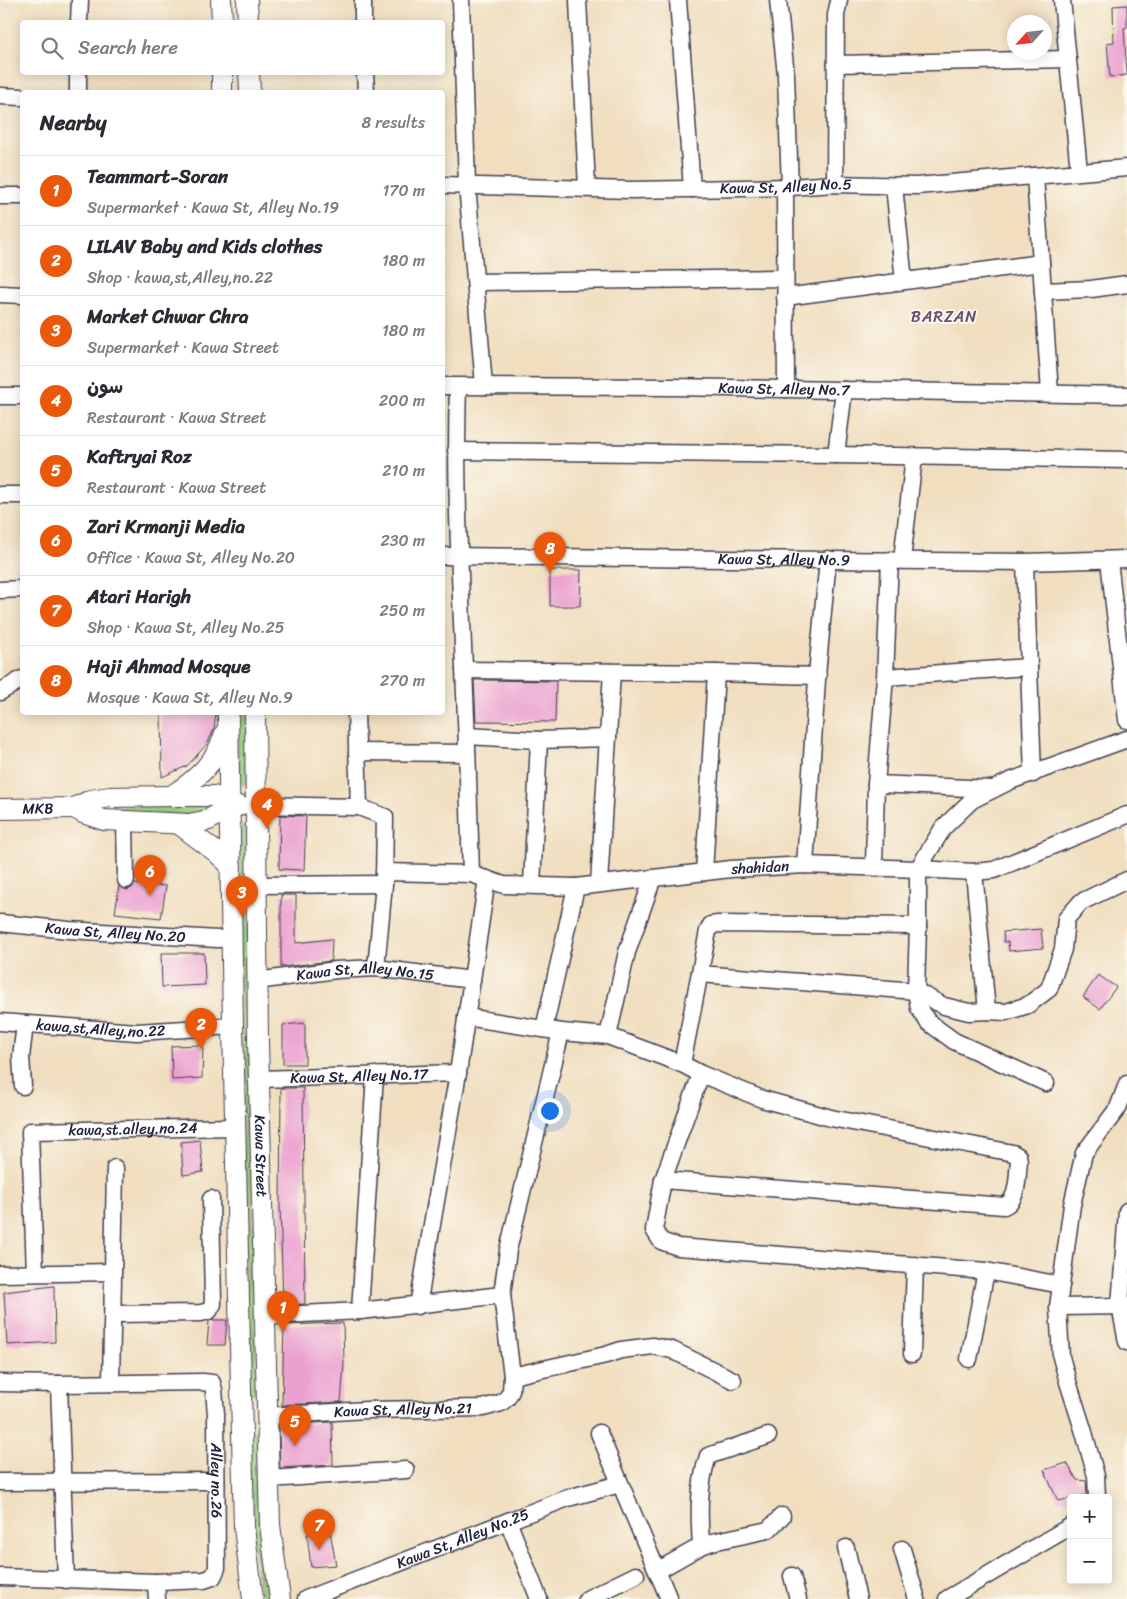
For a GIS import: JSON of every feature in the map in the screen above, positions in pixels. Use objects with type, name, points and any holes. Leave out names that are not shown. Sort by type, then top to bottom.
[{"type":"main road","points":[[221,0],[222,20]]},
{"type":"main road","points":[[247,0],[248,20]]},
{"type":"main road","points":[[222,75],[222,90]]},
{"type":"main road","points":[[249,75],[250,90]]},
{"type":"main road","name":"Kawa Street","points":[[255,715],[257,981],[268,1479],[270,1525],[280,1599]]},
{"type":"main road","points":[[171,796],[190,784],[206,768],[218,750],[228,718]]},
{"type":"main road","name":"Kawa Street","points":[[228,718],[244,1527],[253,1599]]},
{"type":"main road","points":[[74,808],[91,800],[110,797],[171,796],[213,796],[222,798],[230,806]]},
{"type":"main road","points":[[74,808],[93,817],[114,821],[189,824],[209,820],[230,806],[255,805]]},
{"type":"main road","name":"MKB","points":[[0,809],[74,808]]},
{"type":"main road","points":[[179,824],[231,866]]},
{"type":"main road","points":[[241,1406],[267,1411]]},
{"type":"street","points":[[79,20],[80,0]]},
{"type":"street","points":[[363,0],[363,20]]},
{"type":"street","points":[[461,0],[467,184],[484,386]]},
{"type":"street","points":[[578,0],[587,188]]},
{"type":"street","points":[[678,0],[692,189]]},
{"type":"street","points":[[778,0],[786,75],[786,389]]},
{"type":"street","points":[[835,184],[836,15],[838,0]]},
{"type":"street","points":[[1062,0],[1079,171]]},
{"type":"street","points":[[836,64],[1068,59]]},
{"type":"street","points":[[78,75],[78,90]]},
{"type":"street","points":[[365,75],[366,90]]},
{"type":"street","points":[[0,96],[20,97]]},
{"type":"street","name":"Kawa St, Alley No.5","points":[[445,185],[692,189],[787,188],[835,184],[916,186],[1127,168]]},
{"type":"street","points":[[1035,176],[1050,393]]},
{"type":"street","points":[[894,186],[904,281]]},
{"type":"street","points":[[0,196],[20,196]]},
{"type":"street","points":[[785,297],[1041,263]]},
{"type":"street","points":[[476,282],[785,278]]},
{"type":"street","points":[[1042,291],[1091,289],[1127,284]]},
{"type":"street","points":[[0,294],[20,295]]},
{"type":"street","points":[[418,1306],[472,980],[479,876],[467,753],[464,670],[451,557],[456,451],[450,387]]},
{"type":"street","name":"Kawa St, Alley No.7","points":[[450,387],[786,389],[1127,395]]},
{"type":"street","points":[[836,455],[844,390]]},
{"type":"street","points":[[0,396],[20,396]]},
{"type":"street","points":[[456,451],[1127,460]]},
{"type":"street","points":[[874,867],[876,784],[896,560],[914,457]]},
{"type":"street","points":[[0,495],[20,495]]},
{"type":"street","name":"Kawa St, Alley No.9","points":[[451,557],[1025,562],[1127,559]]},
{"type":"street","points":[[805,865],[828,559]]},
{"type":"street","points":[[1109,560],[1127,720]]},
{"type":"street","points":[[1025,562],[1032,774]]},
{"type":"street","points":[[0,590],[20,589]]},
{"type":"street","points":[[885,677],[1029,666]]},
{"type":"street","points":[[464,670],[818,676]]},
{"type":"street","points":[[599,884],[612,672]]},
{"type":"street","points":[[704,872],[716,673]]},
{"type":"street","points":[[0,692],[20,680]]},
{"type":"street","points":[[356,715],[359,807]]},
{"type":"street","points":[[467,736],[539,740],[608,738]]},
{"type":"street","points":[[1046,1083],[954,1040],[928,1022],[919,1008],[916,991],[918,869],[943,828],[972,800],[1010,781],[1127,739]]},
{"type":"street","points":[[532,885],[539,740]]},
{"type":"street","points":[[357,752],[467,753]]},
{"type":"street","points":[[876,784],[995,789]]},
{"type":"street","points":[[255,805],[359,807],[384,817],[384,878],[376,968]]},
{"type":"street","name":"shahidan","points":[[256,885],[384,878],[479,876],[504,884],[576,887],[731,869],[805,865],[974,872],[994,870],[1127,815]]},
{"type":"street","points":[[125,821],[126,880]]},
{"type":"street","points":[[974,872],[987,1010]]},
{"type":"street","points":[[608,1036],[627,952],[654,878]]},
{"type":"street","points":[[700,974],[916,991],[944,1006],[969,1012],[987,1010],[1006,1012],[1028,1005],[1049,989],[1063,949],[1066,919],[1081,902],[1127,880]]},
{"type":"street","points":[[544,1029],[576,887]]},
{"type":"street","name":"Kawa St, Alley No.20","points":[[0,923],[69,930],[217,939],[232,938]]},
{"type":"street","points":[[682,1064],[708,931],[711,925],[918,926]]},
{"type":"street","name":"Kawa St, Alley No.15","points":[[257,981],[336,970],[376,968],[472,980]]},
{"type":"street","points":[[466,1017],[561,1032],[608,1036],[682,1064],[700,1074],[762,1099],[832,1118],[1013,1153],[1018,1156],[1019,1161],[1014,1198],[1010,1204],[1004,1206],[663,1180]]},
{"type":"street","name":"kawa,st,Alley,no.22","points":[[0,1022],[137,1032],[233,1026]]},
{"type":"street","points":[[23,1086],[21,1057],[25,1024]]},
{"type":"street","points":[[561,1032],[508,1250],[502,1295],[512,1376],[622,1350],[652,1346],[672,1350],[733,1380]]},
{"type":"street","name":"Kawa St, Alley No.17","points":[[260,1079],[458,1073]]},
{"type":"street","points":[[700,1074],[663,1180],[654,1230],[661,1241],[678,1247],[986,1271],[1061,1285]]},
{"type":"street","points":[[360,1311],[375,1075]]},
{"type":"street","points":[[1097,1494],[1096,1476],[1061,1356],[1058,1307],[1072,1205],[1084,1153],[1118,1108],[1127,1084]]},
{"type":"street","name":"kawa,st.alley.no.24","points":[[35,1273],[30,1131],[235,1127]]},
{"type":"street","points":[[0,1383],[112,1383],[115,1168]]},
{"type":"street","points":[[112,1314],[201,1313],[209,1311],[213,1304],[211,1199]]},
{"type":"street","points":[[1127,1211],[1124,1306],[1127,1342]]},
{"type":"street","points":[[912,1354],[915,1265]]},
{"type":"street","points":[[969,1359],[986,1271]]},
{"type":"street","points":[[0,1274],[113,1272]]},
{"type":"street","points":[[265,1316],[418,1306],[502,1295]]},
{"type":"street","points":[[1058,1307],[1124,1306]]},
{"type":"street","name":"Kawa St, Alley No.21","points":[[267,1411],[483,1408],[502,1403],[507,1398],[511,1391],[512,1376]]},
{"type":"street","name":"Alley no.26","points":[[112,1383],[203,1382],[212,1383],[214,1390],[217,1568],[213,1577],[204,1580],[156,1582]]},
{"type":"street","points":[[59,1384],[66,1580]]},
{"type":"street","points":[[215,1405],[241,1406]]},
{"type":"street","points":[[599,1433],[669,1599]]},
{"type":"street","points":[[701,1546],[698,1509],[703,1473],[708,1456],[768,1436]]},
{"type":"street","points":[[268,1479],[406,1470]]},
{"type":"street","points":[[0,1482],[216,1481]]},
{"type":"street","name":"Kawa St, Alley No.25","points":[[306,1599],[568,1498],[620,1484]]},
{"type":"street","points":[[657,1571],[701,1546],[768,1530],[782,1516]]},
{"type":"street","points":[[508,1521],[539,1599]]},
{"type":"street","points":[[947,1599],[1067,1528]]},
{"type":"street","points":[[846,1548],[858,1599]]},
{"type":"street","points":[[902,1549],[917,1599]]},
{"type":"street","points":[[586,1599],[636,1575]]},
{"type":"street","points":[[792,1576],[798,1599]]},
{"type":"street","points":[[0,1577],[156,1582],[157,1599]]},
{"type":"green space","points":[[238,715],[247,715],[247,783],[243,785],[238,780]]},
{"type":"green space","points":[[207,801],[212,809],[202,816],[102,811],[106,807]]},
{"type":"green space","points":[[240,827],[245,827],[256,1392],[248,1394],[241,988]]},
{"type":"green space","points":[[249,1431],[258,1431],[259,1520],[269,1599],[261,1599],[254,1548]]},
{"type":"building","points":[[1127,5],[1127,27],[1124,28],[1127,75],[1110,77],[1107,43],[1114,42],[1113,6]]},
{"type":"building","points":[[550,570],[581,570],[580,606],[550,606]]},
{"type":"building","points":[[474,680],[556,681],[555,722],[476,721]]},
{"type":"building","points":[[161,715],[216,715],[214,729],[208,743],[187,766],[162,777]]},
{"type":"building","points":[[280,815],[306,816],[304,870],[279,869]]},
{"type":"building","points":[[135,884],[166,886],[161,918],[115,913],[119,886],[127,890]]},
{"type":"building","points":[[281,895],[296,895],[296,943],[332,939],[331,961],[281,967]]},
{"type":"building","points":[[1041,929],[1043,948],[1009,951],[1008,942],[1004,942],[1003,932]]},
{"type":"building","points":[[161,953],[204,953],[205,985],[162,987]]},
{"type":"building","points":[[1098,975],[1116,987],[1100,1009],[1083,997]]},
{"type":"building","points":[[305,1023],[305,1064],[283,1064],[283,1025]]},
{"type":"building","points":[[203,1045],[202,1078],[172,1080],[171,1046]]},
{"type":"building","points":[[281,1088],[303,1088],[305,1304],[284,1305],[283,1303],[280,1205]]},
{"type":"building","points":[[200,1140],[203,1172],[183,1175],[181,1142]]},
{"type":"building","points":[[54,1286],[55,1342],[7,1345],[4,1292]]},
{"type":"building","points":[[227,1320],[225,1345],[207,1345],[209,1321]]},
{"type":"building","points":[[343,1323],[344,1364],[341,1402],[282,1405],[284,1325]]},
{"type":"building","points":[[332,1422],[333,1465],[280,1468],[279,1425]]},
{"type":"building","points":[[1067,1463],[1077,1480],[1086,1481],[1087,1494],[1067,1494],[1067,1499],[1058,1501],[1044,1470]]},
{"type":"building","points":[[330,1531],[336,1565],[311,1567],[307,1534]]},
{"type":"place","name":"Haji Ahmad Mosque","points":[[550,573]]},
{"type":"place","name":"سون","points":[[267,829]]},
{"type":"place","name":"Zari Krmanji Media","points":[[150,896]]},
{"type":"place","name":"Market Chwar Chra","points":[[242,917]]},
{"type":"place","name":"LILAV Baby and Kids clothes","points":[[201,1049]]},
{"type":"place","name":"Teammart-Soran","points":[[283,1332]]},
{"type":"place","name":"Kaftryai Roz","points":[[295,1446]]},
{"type":"place","name":"Atari Harigh","points":[[319,1550]]},
{"type":"district","name":"BARZAN","points":[[944,316]]}]
